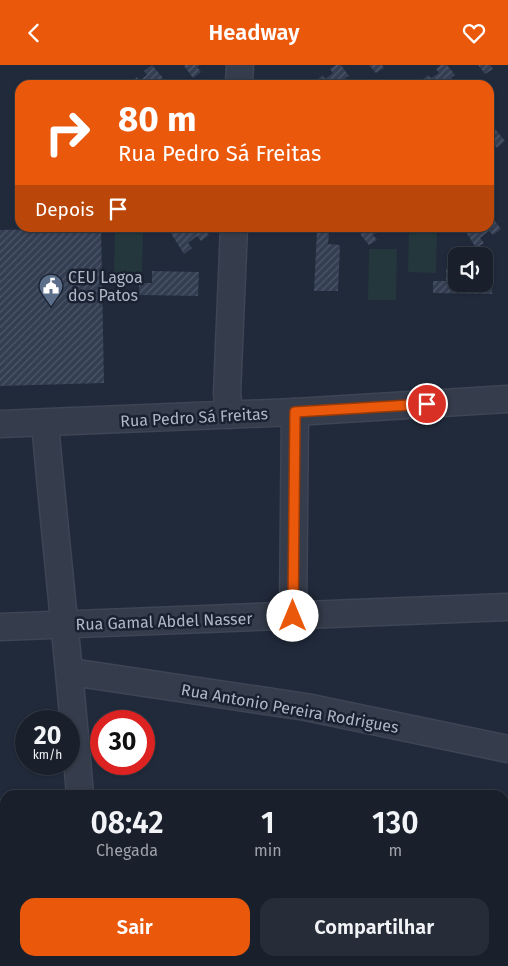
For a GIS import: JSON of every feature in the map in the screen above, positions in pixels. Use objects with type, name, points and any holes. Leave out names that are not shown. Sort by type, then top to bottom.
[{"type":"street","points":[[239,80],[240,65]]},
{"type":"street","points":[[230,415],[227,394],[234,232]]},
{"type":"street","name":"Rua Pedro Sá Freitas","points":[[0,424],[295,412],[508,399]]},
{"type":"street","points":[[293,616],[295,412]]},
{"type":"street","points":[[45,423],[64,626],[71,672],[80,790]]},
{"type":"street","name":"Rua Gamal Abdel Nasser","points":[[0,627],[64,626],[508,607]]},
{"type":"street","name":"Rua Antonio Pereira Rodrigues","points":[[71,672],[306,707],[508,749]]},
{"type":"green space","points":[[115,232],[143,232],[142,275],[114,275]]},
{"type":"green space","points":[[409,232],[437,232],[436,273],[408,272]]},
{"type":"green space","points":[[369,249],[397,249],[396,300],[368,300]]},
{"type":"building","points":[[152,65],[163,78],[160,80],[140,80],[147,75],[144,71]]},
{"type":"building","points":[[185,65],[200,65],[197,67],[201,72],[193,78]]},
{"type":"building","points":[[336,65],[341,65],[349,76],[345,78],[346,80],[317,80],[323,75],[325,79],[333,73],[330,69]]},
{"type":"building","points":[[369,65],[382,65],[384,68],[376,73]]},
{"type":"building","points":[[441,65],[447,65],[455,75],[451,78],[452,80],[422,80],[428,75],[431,78],[439,73],[436,69]]},
{"type":"building","points":[[478,65],[490,65],[493,69],[485,74]]},
{"type":"building","points":[[495,129],[505,141],[497,148],[494,144]]},
{"type":"building","points":[[494,220],[501,229],[493,235],[490,232],[494,232]]},
{"type":"building","name":"CEU Lagoa dos Patos","points":[[0,230],[15,230],[15,232],[101,232],[104,383],[0,386]]},
{"type":"building","points":[[170,232],[207,232],[209,235],[201,241],[197,236],[188,243],[192,248],[184,254]]},
{"type":"building","points":[[317,232],[329,232],[328,244],[340,245],[338,291],[314,291]]},
{"type":"building","points":[[363,232],[377,232],[373,235],[377,240],[369,245],[360,234]]},
{"type":"building","points":[[466,232],[488,232],[480,238],[484,243],[475,247]]},
{"type":"building","points":[[446,269],[448,269],[448,292],[492,292],[492,294],[433,293],[433,281],[446,281]]},
{"type":"building","points":[[152,271],[199,272],[198,296],[139,295],[139,283],[152,283]]},
{"type":"place","name":"CEU Lagoa dos Patos","points":[[51,307]]},
{"type":"route","points":[[293,616],[295,412],[427,404]]}]
